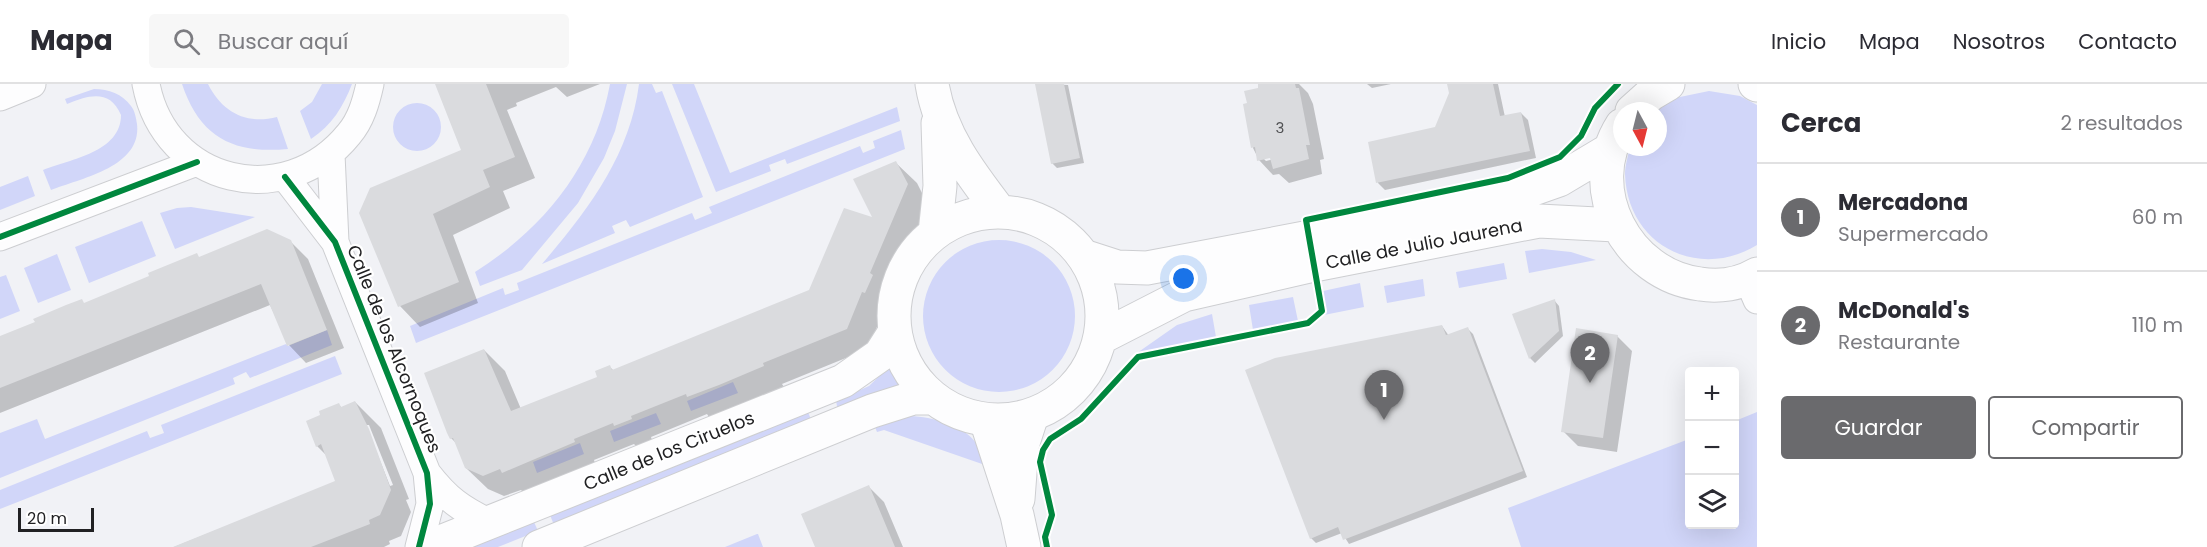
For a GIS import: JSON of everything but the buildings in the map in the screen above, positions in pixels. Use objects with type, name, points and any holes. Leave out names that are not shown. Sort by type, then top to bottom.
[{"type":"main road","points":[[932,84],[939,115],[964,166],[1000,212]]},
{"type":"main road","points":[[935,233],[940,186],[937,126],[939,115]]},
{"type":"main road","name":"Calle de Julio Jaurena","points":[[1083,256],[1117,267],[1147,268],[1499,201],[1559,180],[1613,139]]},
{"type":"main road","points":[[1613,152],[1606,188],[1616,225],[1634,252],[1668,276],[1707,285],[1754,284]]},
{"type":"main road","points":[[1000,212],[1017,214],[1047,224],[1060,233],[1083,256],[1100,295],[1100,338],[1087,370],[1076,386],[1055,403],[1032,415],[1012,419],[986,420],[958,413],[933,398],[908,370],[894,333],[895,296],[901,277],[915,253],[935,233],[966,217],[1000,212]]},
{"type":"main road","name":"Calle de Julio Jaurena","points":[[1100,338],[1184,296],[1321,264],[1539,221],[1616,225]]},
{"type":"main road","name":"Calle de los Ciruelos","points":[[428,547],[843,381],[880,355],[894,333]]},
{"type":"main road","points":[[539,547],[872,411],[913,398],[933,398]]},
{"type":"main road","points":[[1017,515],[1022,446],[1032,415]]},
{"type":"main road","points":[[986,420],[1017,515],[1024,547]]},
{"type":"street","points":[[0,97],[32,84]]},
{"type":"street","points":[[146,84],[152,108],[163,129],[178,147],[196,162],[217,172],[239,178],[262,180],[285,177],[308,169],[331,154],[350,133],[364,108],[370,84]]},
{"type":"street","name":"Calle de los Alcornoques","points":[[331,154],[335,242]]},
{"type":"street","points":[[0,237],[196,162]]},
{"type":"street","name":"Calle de los Alcornoques","points":[[285,177],[335,242],[427,473],[430,504],[419,547]]},
{"type":"street","name":"Calle de los Alcornoques","points":[[427,473],[446,497],[464,510],[490,523]]},
{"type":"shaded area","points":[[182,84],[208,84],[220,102],[236,114],[255,119],[277,117],[288,149],[251,149],[222,139],[209,130],[199,118]]},
{"type":"shaded area","points":[[322,84],[352,84],[336,115],[311,139],[300,111],[312,102]]},
{"type":"shaded area","points":[[610,84],[627,84],[615,131],[604,158],[578,203],[522,270],[480,286],[475,272],[523,236],[544,215],[579,168],[603,114]]},
{"type":"shaded area","points":[[639,84],[652,84],[656,93],[662,91],[703,197],[630,227],[626,220],[612,226],[615,233],[542,264],[590,203],[616,159],[634,110]]},
{"type":"shaded area","points":[[672,84],[694,84],[730,173],[897,107],[900,121],[787,164],[785,159],[769,165],[771,171],[716,192]]},
{"type":"shaded area","points":[[94,89],[115,93],[131,106],[137,124],[136,139],[130,151],[107,169],[51,190],[43,170],[80,158],[104,146],[119,128],[121,115],[111,101],[105,98],[98,96],[83,98],[67,104],[65,99]]},
{"type":"shaded area","points":[[1709,91],[1740,96],[1757,105],[1757,245],[1734,255],[1712,259],[1690,257],[1670,250],[1652,237],[1638,220],[1629,199],[1625,174],[1628,156],[1667,156],[1667,103],[1675,98]]},
{"type":"shaded area","points":[[412,103],[422,103],[434,110],[441,122],[441,132],[434,144],[422,151],[412,151],[397,140],[393,132],[393,122],[404,107]]},
{"type":"shaded area","points":[[901,130],[905,149],[416,343],[410,326],[503,288],[505,295],[519,290],[517,283],[692,213],[695,220],[712,213],[709,207],[860,146],[863,153],[875,148],[873,141]]},
{"type":"shaded area","points":[[28,176],[35,196],[0,210],[0,187]]},
{"type":"shaded area","points":[[191,207],[255,217],[175,249],[160,213]]},
{"type":"shaded area","points":[[142,221],[156,256],[89,283],[75,247]]},
{"type":"shaded area","points":[[999,240],[1028,245],[1053,262],[1070,287],[1075,316],[1070,345],[1053,370],[1028,387],[999,392],[970,387],[945,370],[928,345],[923,316],[928,287],[945,262],[970,245]]},
{"type":"shaded area","points":[[1542,249],[1571,252],[1596,260],[1529,273],[1525,251]]},
{"type":"shaded area","points":[[57,254],[71,290],[38,303],[24,268]]},
{"type":"shaded area","points":[[1504,263],[1507,279],[1459,288],[1456,272]]},
{"type":"shaded area","points":[[6,275],[20,311],[0,319],[0,277]]},
{"type":"shaded area","points":[[1423,279],[1425,296],[1387,303],[1384,286]]},
{"type":"shaded area","points":[[1360,283],[1364,307],[1324,315],[1323,291]]},
{"type":"shaded area","points":[[1293,297],[1298,321],[1253,330],[1249,305]]},
{"type":"shaded area","points":[[1212,314],[1216,337],[1137,353],[1177,325]]},
{"type":"shaded area","points":[[327,330],[332,345],[250,378],[246,372],[233,378],[235,384],[0,478],[0,433],[37,419],[45,439]]},
{"type":"shaded area","points":[[335,356],[342,374],[0,509],[0,490],[147,431],[150,438],[164,433],[161,425]]},
{"type":"shaded area","points":[[891,365],[899,385],[838,411],[836,401],[869,386]]},
{"type":"shaded area","points":[[733,382],[738,393],[691,411],[687,401]]},
{"type":"shaded area","points":[[808,412],[812,422],[554,525],[550,515]]},
{"type":"shaded area","points":[[1757,412],[1757,547],[1521,547],[1508,508],[1685,441],[1685,529],[1739,529],[1739,419]]},
{"type":"shaded area","points":[[656,413],[661,424],[614,442],[610,431]]},
{"type":"shaded area","points":[[911,416],[937,420],[964,431],[978,445],[985,465],[884,430],[877,432],[875,427]]},
{"type":"shaded area","points":[[580,443],[584,454],[537,473],[533,462]]},
{"type":"shaded area","points":[[534,522],[538,531],[498,547],[471,547]]},
{"type":"shaded area","points":[[757,534],[763,547],[725,547]]},
{"type":"cycle path","points":[[1047,547],[1045,537],[1052,515],[1040,462],[1043,450],[1050,439],[1081,419],[1138,357],[1308,323],[1322,311],[1306,220],[1508,178],[1560,157],[1581,136],[1595,108],[1618,84]]},
{"type":"cycle path","points":[[0,237],[197,162]]},
{"type":"cycle path","points":[[285,177],[335,242],[427,473],[430,504],[419,547]]},
{"type":"place","name":"McDonald's","points":[[1590,383]]},
{"type":"place","name":"Mercadona","points":[[1384,420]]}]
